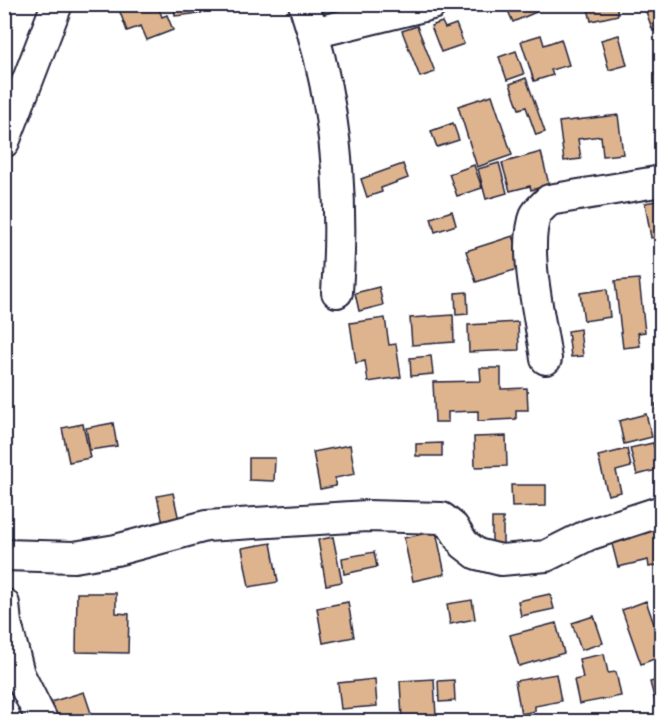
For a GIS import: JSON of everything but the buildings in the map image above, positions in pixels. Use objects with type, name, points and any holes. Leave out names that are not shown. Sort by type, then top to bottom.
[{"type":"street","points":[[4,142],[57,4]]},
{"type":"street","points":[[304,4],[314,33],[331,121],[340,203],[337,292]]},
{"type":"street","points":[[314,33],[432,4]]},
{"type":"street","points":[[546,359],[531,252],[537,212],[549,200],[662,181]]},
{"type":"street","points":[[4,555],[29,553],[74,557],[116,550],[206,526],[367,516],[442,518],[453,526],[464,544],[477,554],[501,560],[546,556],[588,535],[662,511]]},
{"type":"street","points":[[4,604],[12,674],[43,722]]}]
